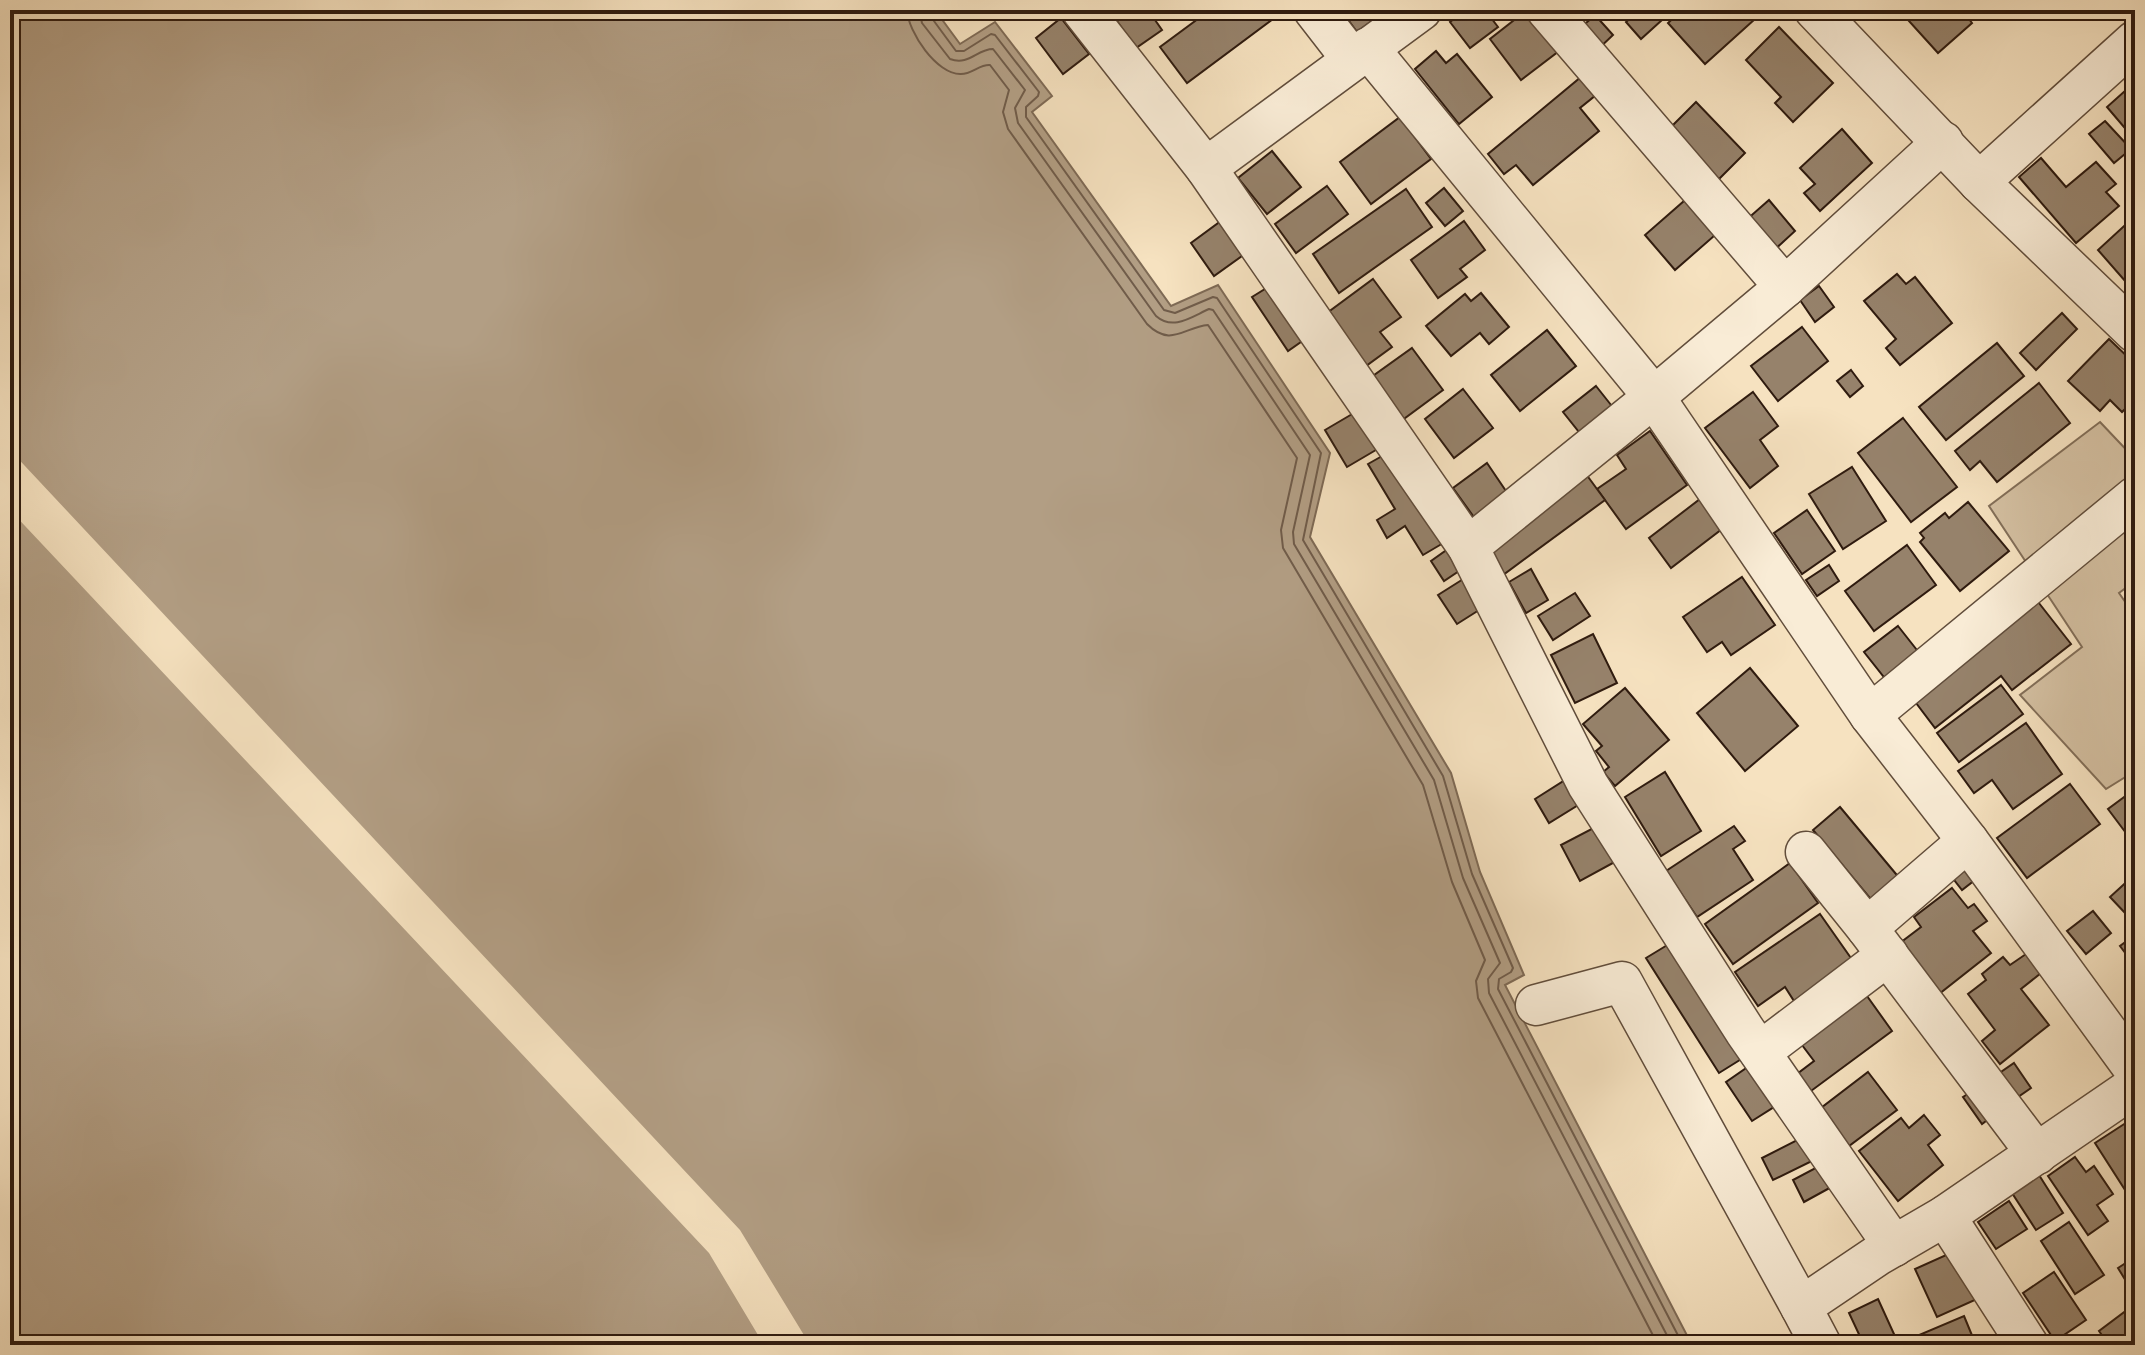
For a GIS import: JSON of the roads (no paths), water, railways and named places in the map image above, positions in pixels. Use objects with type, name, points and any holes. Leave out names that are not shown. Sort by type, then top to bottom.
[{"type":"street","points":[[1082,10],[1206,168],[1468,547],[1588,785],[1760,1052],[1894,1246]]},
{"type":"street","points":[[1314,10],[1360,54],[1654,397],[1870,715],[1968,841],[2135,1070]]},
{"type":"street","points":[[1206,168],[1421,10]]},
{"type":"street","points":[[1547,10],[1785,287]]},
{"type":"street","points":[[1815,10],[1979,182],[2135,332]]},
{"type":"street","points":[[1979,182],[2135,41]]},
{"type":"street","points":[[1468,547],[1785,287],[1943,142]]},
{"type":"street","points":[[1870,715],[2135,497]]},
{"type":"street","points":[[1760,1052],[1877,942],[1968,841]]},
{"type":"street","points":[[1806,852],[2037,1154]]},
{"type":"street","points":[[1536,1005],[1622,982],[1821,1345]]},
{"type":"street","points":[[1801,1307],[1945,1216],[2135,1086]]},
{"type":"street","points":[[1945,1216],[2028,1345]]},
{"type":"water","points":[[10,10],[935,10],[960,44],[995,22],[1052,96],[1032,112],[1171,306],[1218,285],[1330,453],[1310,537],[1451,773],[1480,872],[1524,975],[1505,985],[1692,1345],[10,1345]]}]
